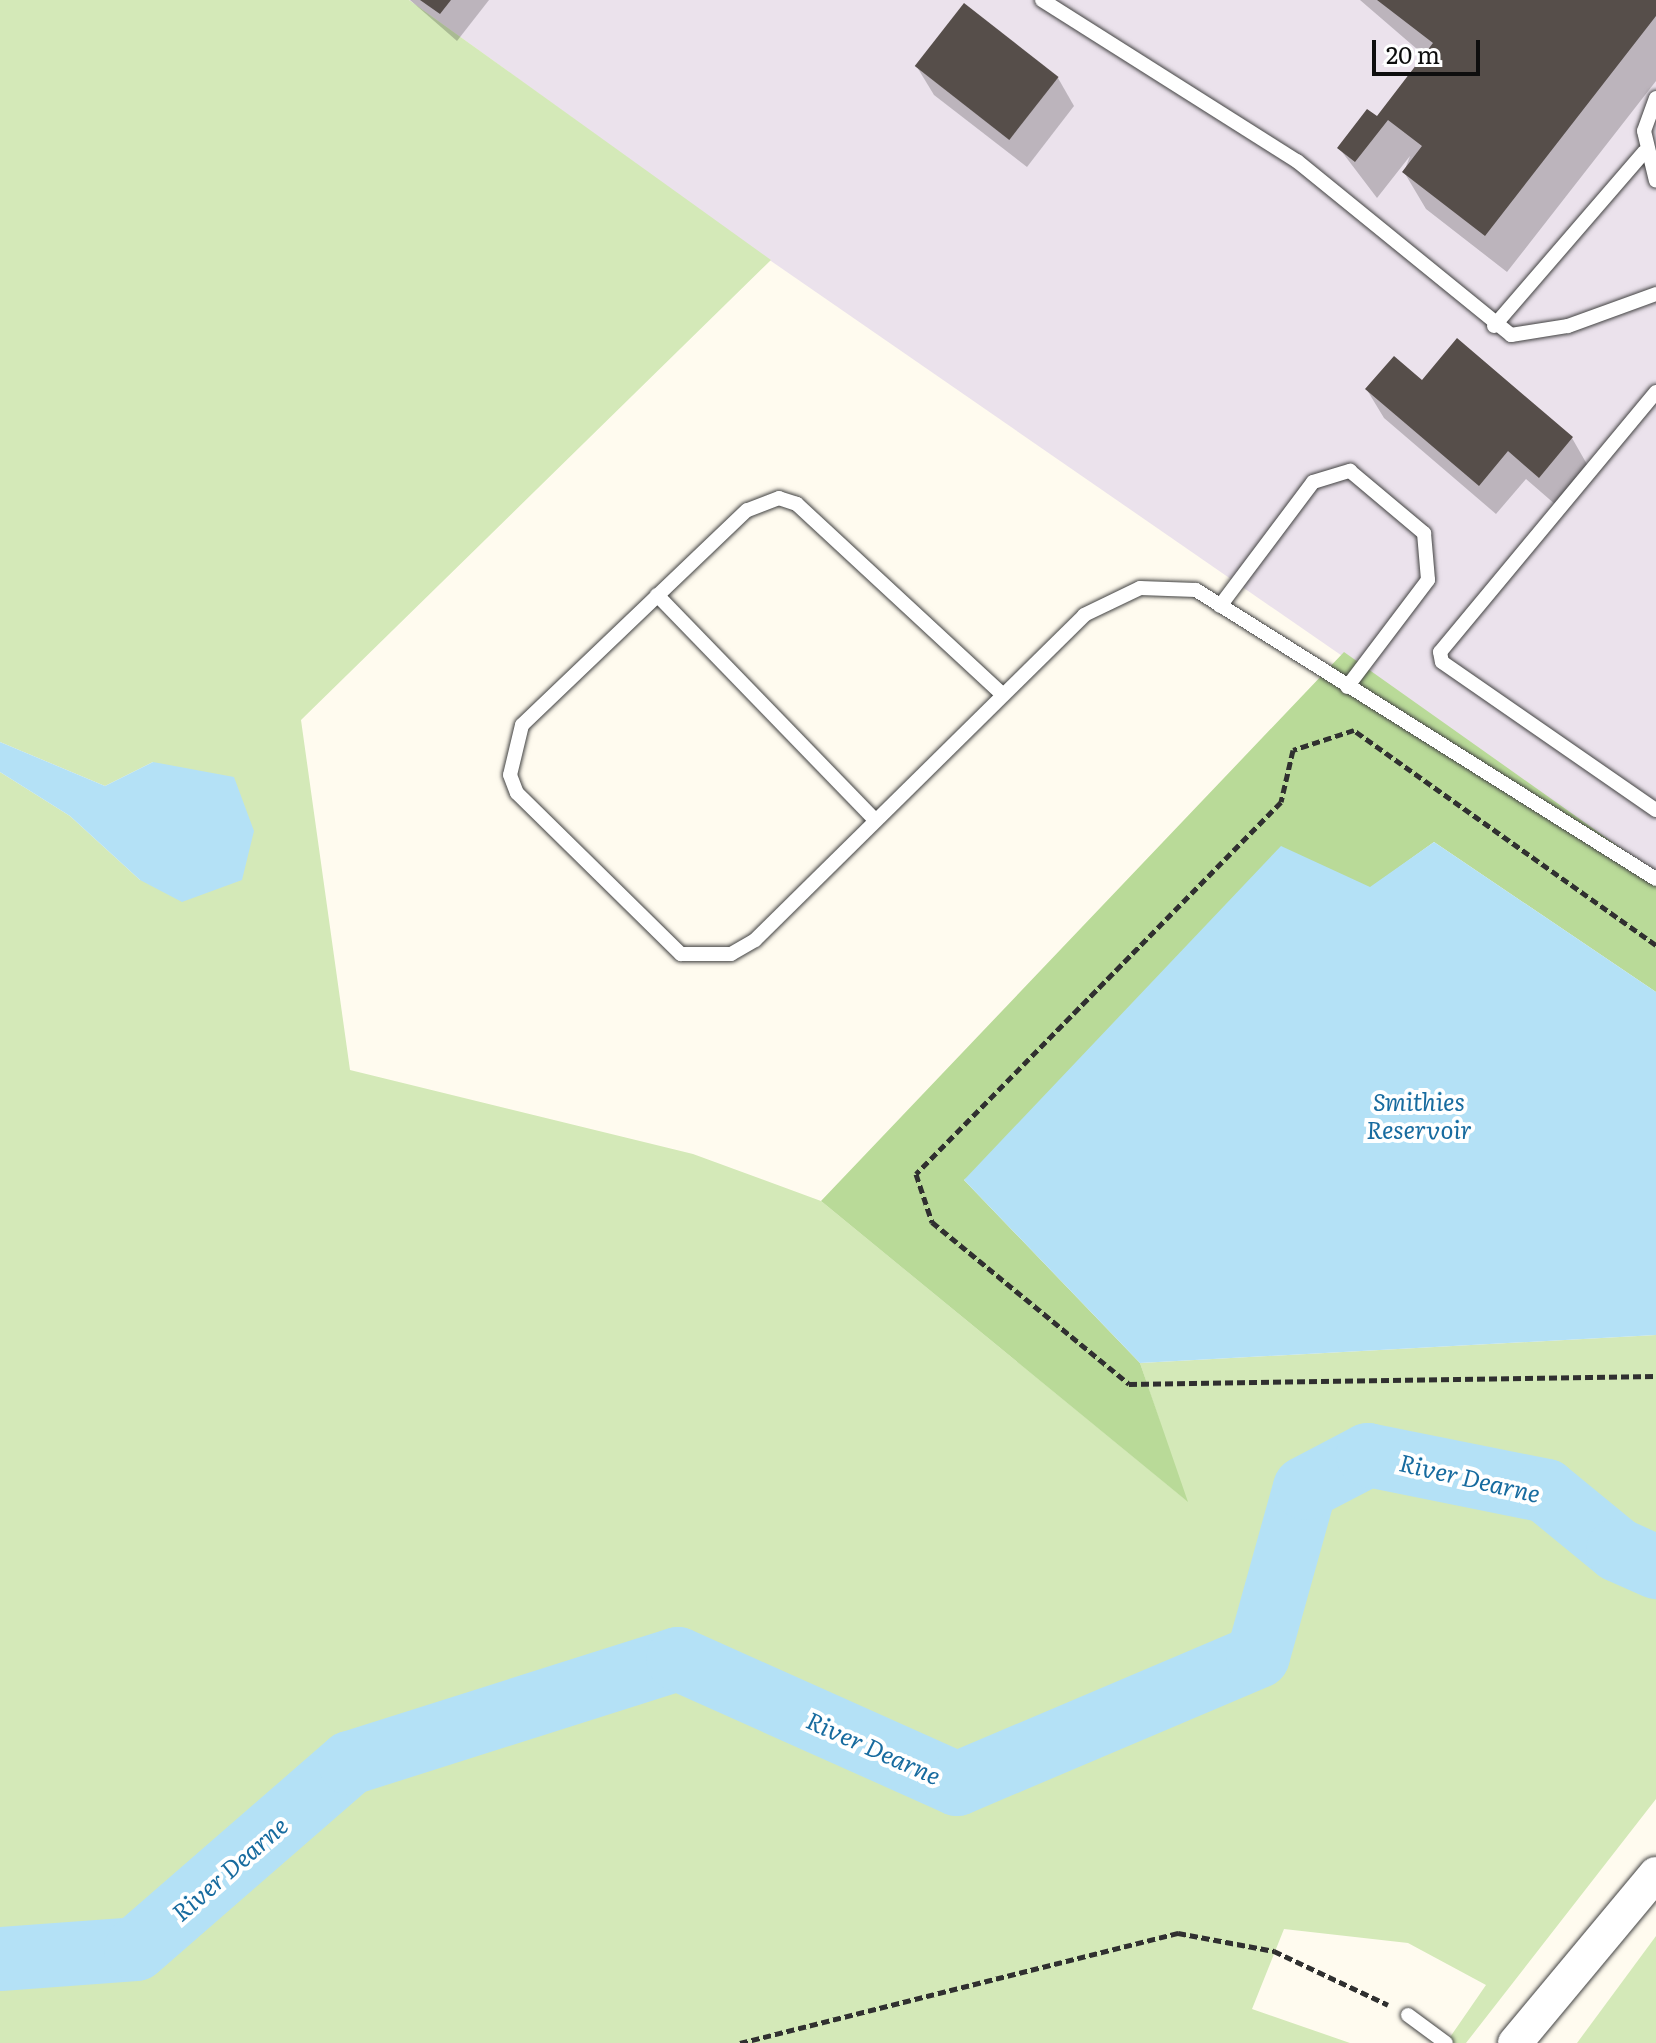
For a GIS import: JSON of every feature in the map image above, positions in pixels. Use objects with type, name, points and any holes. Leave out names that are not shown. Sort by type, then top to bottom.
[{"type":"street","points":[[1515,2043],[1656,1874]]},
{"type":"lane","points":[[1042,0],[1297,161],[1494,326],[1528,337],[1656,294]]},
{"type":"lane","points":[[1494,326],[1644,152],[1656,98]]},
{"type":"lane","points":[[1644,152],[1656,181]]},
{"type":"lane","points":[[1656,392],[1440,652],[1442,662],[1656,810]]},
{"type":"lane","points":[[1220,606],[1313,482],[1350,471],[1424,533],[1428,580],[1347,687]]},
{"type":"lane","points":[[1002,694],[790,500],[747,510],[522,725],[509,758],[517,793],[652,929],[681,954],[705,958],[755,940],[873,818],[1002,694],[1084,615],[1140,588],[1196,590],[1656,879]]},
{"type":"lane","points":[[657,595],[873,818]]},
{"type":"lane","points":[[1408,2015],[1446,2043]]},
{"type":"path","points":[[1656,945],[1354,730],[1293,750],[1281,802],[916,1174],[932,1222],[1129,1384],[1656,1376]]},
{"type":"path","points":[[740,2043],[1178,1933],[1274,1951],[1408,2015]]},
{"type":"shaded area","points":[[409,0],[1656,0],[1656,873],[771,261]]},
{"type":"green space","points":[[0,0],[409,0],[771,260],[301,720],[350,1070],[693,1154],[821,1201],[1186,1500],[1140,1363],[1656,1335],[1656,1799],[1466,2043],[1446,2043],[1486,1985],[1408,1943],[1284,1929],[1252,2009],[1350,2043],[0,2043],[0,772],[70,816],[140,880],[153,762],[105,786],[0,742]]},
{"type":"green space","points":[[1344,652],[1656,873],[1656,992],[1434,842],[964,1180],[1140,1363],[1188,1502],[821,1201]]},
{"type":"green space","points":[[1656,1936],[1656,2043],[1577,2043]]},
{"type":"water","points":[[0,742],[105,786],[153,762],[234,777],[254,831],[242,880],[182,902],[140,880],[70,816],[0,772]]},
{"type":"water","name":"Smithies Reservoir","points":[[1434,842],[1656,992],[1656,1335],[1140,1363],[964,1180],[1281,846],[1370,887]]},
{"type":"building","points":[[420,0],[451,0],[440,14]]},
{"type":"building","points":[[1377,0],[1656,0],[1656,16],[1485,236],[1402,172],[1422,146],[1388,120],[1355,162],[1337,148],[1367,109],[1377,116],[1433,43]]},
{"type":"building","points":[[964,3],[1059,77],[1009,140],[915,66]]},
{"type":"building","points":[[1457,338],[1573,437],[1539,478],[1508,451],[1479,486],[1365,389],[1394,356],[1422,380]]},
{"type":"waterway","name":"River Dearne","points":[[0,1959],[136,1949],[350,1763],[678,1659],[957,1784],[1258,1656],[1305,1488],[1368,1455],[1546,1491],[1618,1550],[1656,1567]]}]
